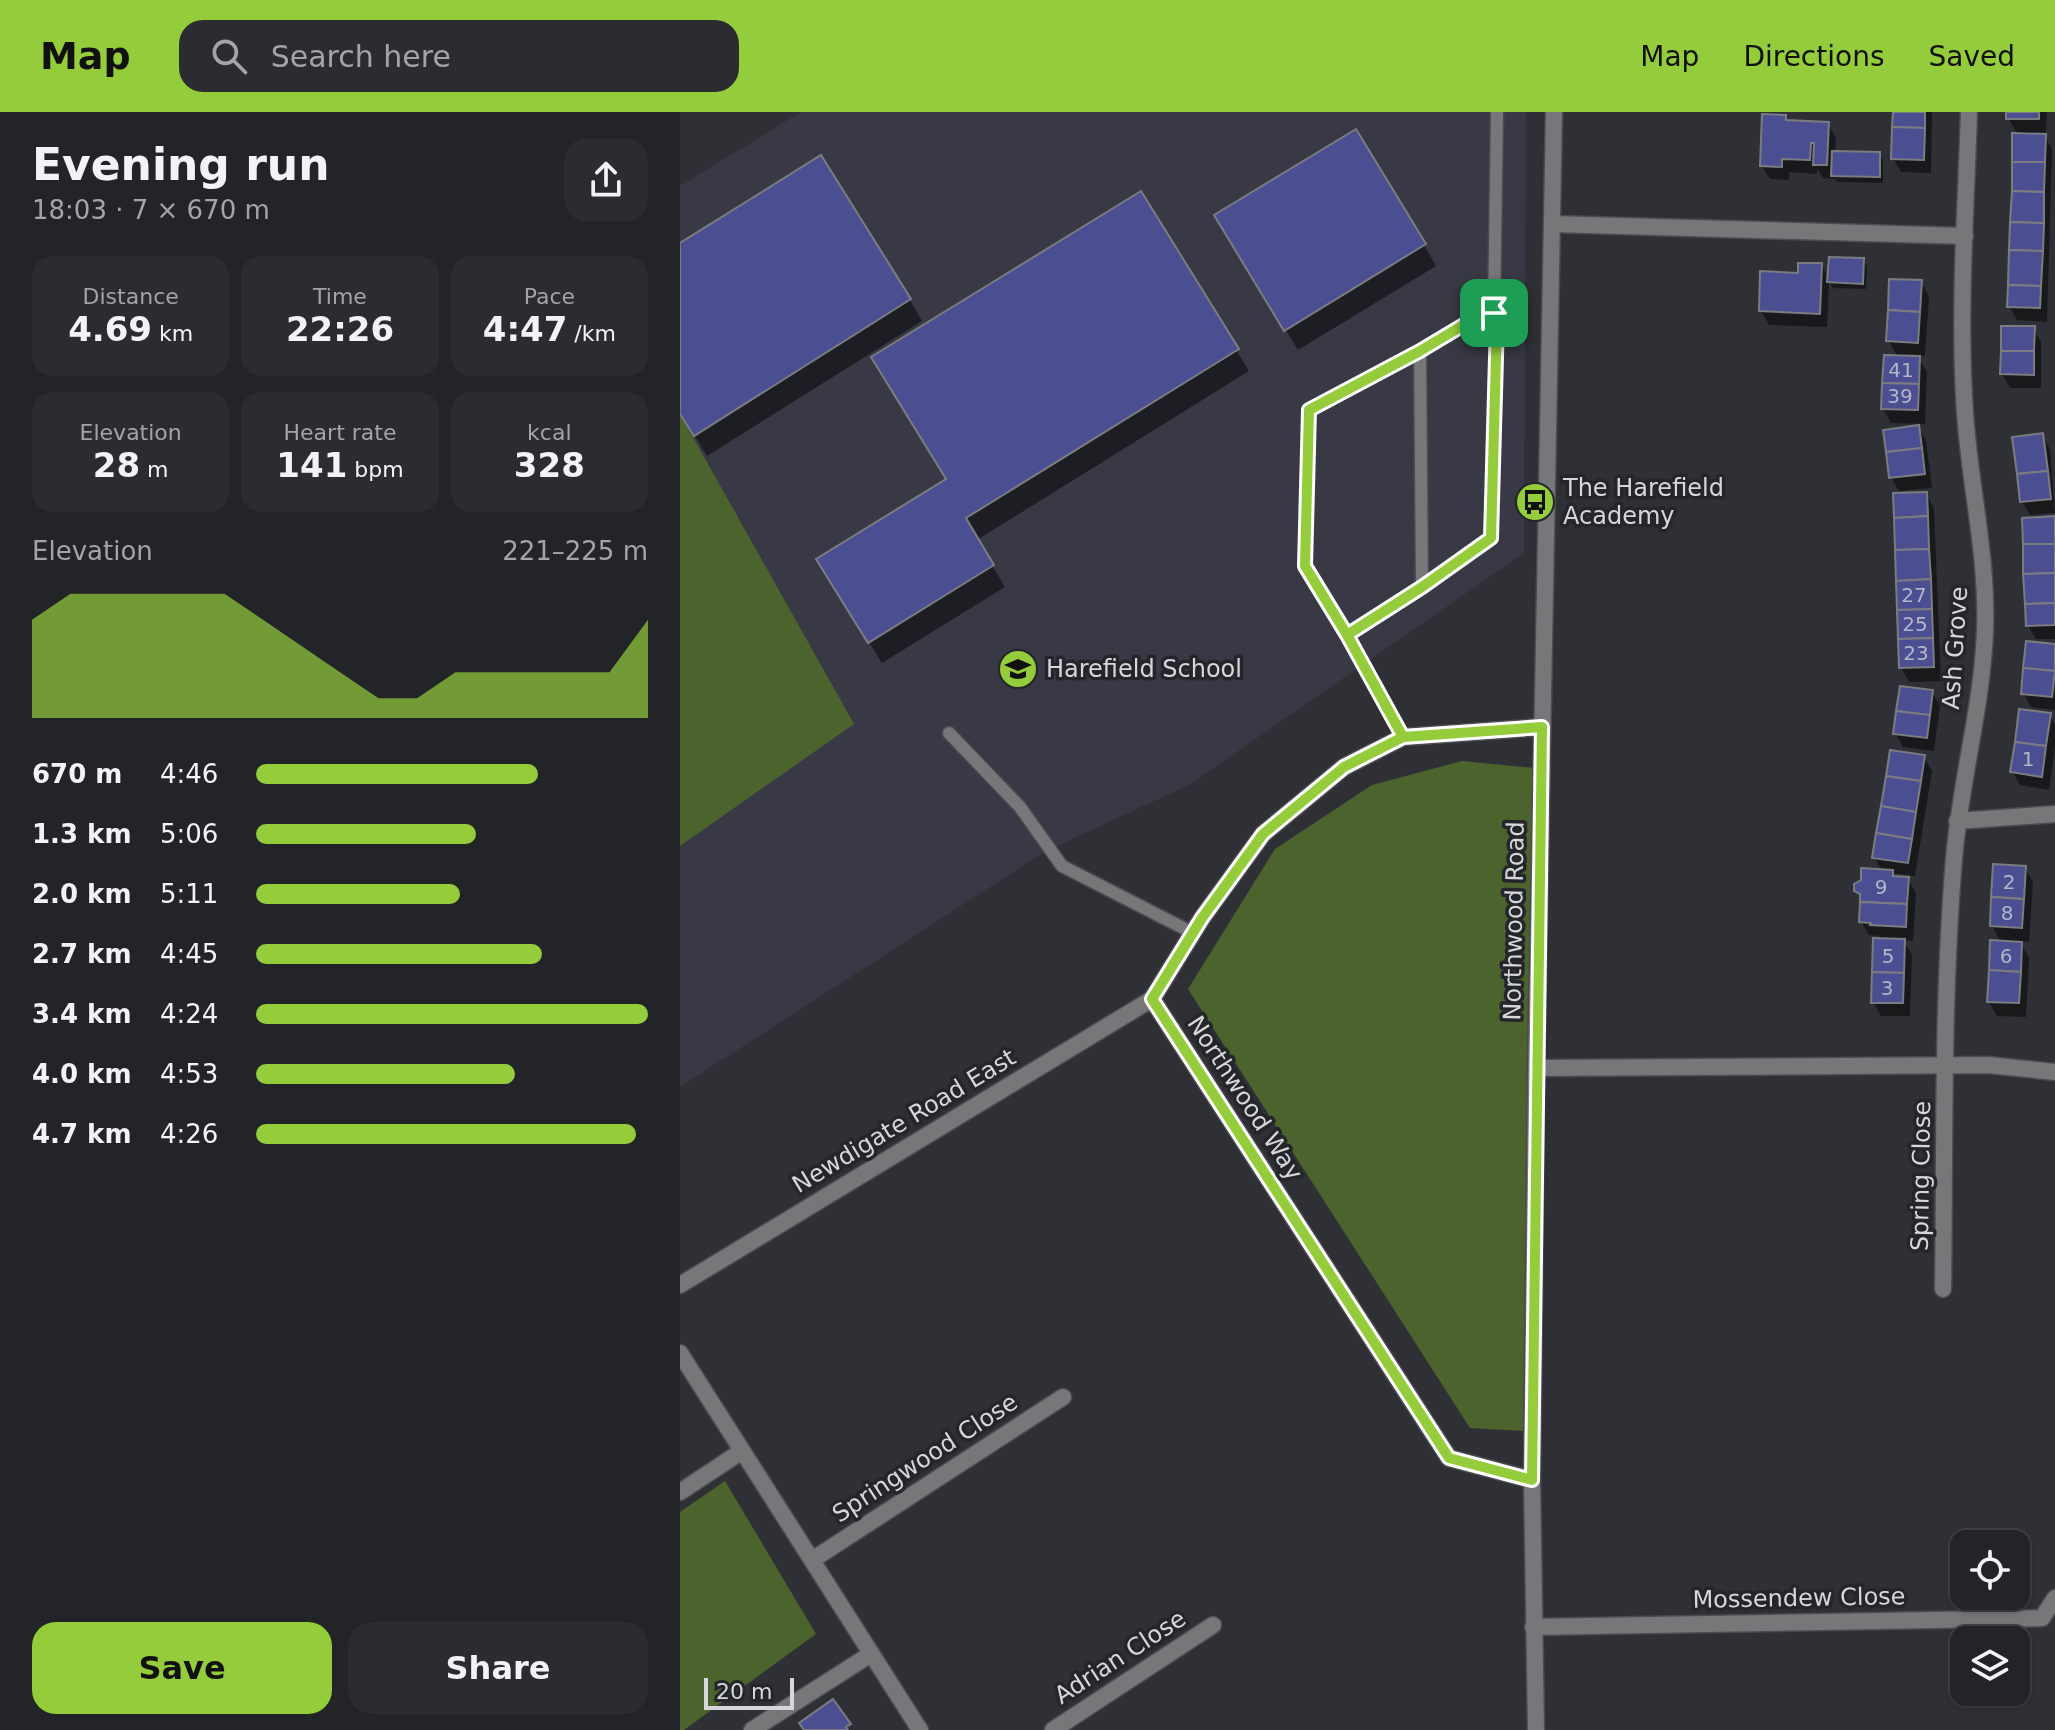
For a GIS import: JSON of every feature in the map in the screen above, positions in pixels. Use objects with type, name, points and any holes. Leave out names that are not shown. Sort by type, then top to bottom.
[{"type":"street","name":"Northwood Road","points":[[1536,1730],[1532,1480],[1536,1068],[1554,112]]},
{"type":"street","name":"Ash Grove","points":[[1946,1065],[1957,821],[1983,665],[1986,599],[1982,537],[1964,398],[1969,112]]},
{"type":"street","points":[[1552,224],[1965,236]]},
{"type":"street","points":[[1152,999],[1193,933],[1263,834],[1344,767],[1403,737],[1542,727]]},
{"type":"street","points":[[1957,821],[2055,814]]},
{"type":"street","name":"Newdigate Road East","points":[[680,1285],[1152,999]]},
{"type":"street","name":"Northwood Way","points":[[1152,999],[1449,1458],[1532,1480]]},
{"type":"street","points":[[1536,1068],[1946,1065],[2014,1066],[2055,1072]]},
{"type":"street","name":"Spring Close","points":[[1943,1289],[1946,1065]]},
{"type":"street","points":[[680,1353],[920,1730]]},
{"type":"street","name":"Springwood Close","points":[[812,1560],[1063,1397]]},
{"type":"street","points":[[680,1492],[742,1451]]},
{"type":"street","name":"Mossendew Close","points":[[1533,1627],[2042,1618],[2055,1598]]},
{"type":"street","name":"Adrian Close","points":[[1053,1730],[1213,1625]]},
{"type":"street","points":[[752,1730],[871,1654]]},
{"type":"lane","points":[[1347,635],[1491,538],[1497,321],[1494,313],[1497,112]]},
{"type":"lane","points":[[1403,737],[1305,566],[1309,410],[1420,351],[1485,312],[1494,313]]},
{"type":"lane","points":[[1420,351],[1422,587]]},
{"type":"lane","points":[[949,733],[1020,807],[1062,866],[1193,933]]},
{"type":"shaded area","name":"Harefield School","points":[[801,112],[1526,112],[1524,553],[1189,785],[1046,851],[680,1087],[680,186]]},
{"type":"green space","points":[[680,414],[854,724],[680,846]]},
{"type":"green space","points":[[1462,761],[1535,768],[1524,1431],[1470,1428],[1188,989],[1275,849],[1372,785]]},
{"type":"green space","points":[[725,1481],[816,1634],[680,1730],[680,1512]]},
{"type":"building","points":[[1893,112],[1925,112],[1925,128],[1892,127]]},
{"type":"building","points":[[2006,112],[2039,112],[2039,119],[2006,119]]},
{"type":"building","points":[[1762,114],[1786,115],[1786,120],[1829,122],[1827,165],[1813,165],[1814,143],[1811,143],[1810,160],[1782,159],[1782,167],[1760,166]]},
{"type":"building","points":[[1892,127],[1925,128],[1924,160],[1891,159]]},
{"type":"building","points":[[1356,129],[1426,244],[1284,331],[1214,215]]},
{"type":"building","points":[[2012,133],[2046,134],[2045,162],[2012,162]]},
{"type":"building","points":[[1832,151],[1880,152],[1880,177],[1831,176]]},
{"type":"building","points":[[821,155],[911,299],[694,436],[680,414],[680,243]]},
{"type":"building","points":[[2012,162],[2045,162],[2044,192],[2012,191]]},
{"type":"building","points":[[1141,191],[1239,349],[966,518],[994,565],[868,643],[816,559],[946,479],[871,357]]},
{"type":"building","points":[[2012,191],[2044,192],[2044,223],[2010,222]]},
{"type":"building","points":[[2010,222],[2044,223],[2043,251],[2009,250]]},
{"type":"building","points":[[2009,250],[2043,251],[2041,286],[2008,285]]},
{"type":"building","points":[[1829,257],[1864,258],[1863,284],[1827,282]]},
{"type":"building","points":[[1798,263],[1822,263],[1820,314],[1759,311],[1760,271],[1798,273]]},
{"type":"building","points":[[1889,279],[1922,280],[1920,312],[1888,310]]},
{"type":"building","points":[[2008,285],[2041,286],[2040,308],[2007,307]]},
{"type":"building","points":[[1888,310],[1920,312],[1918,343],[1886,341]]},
{"type":"building","points":[[2001,326],[2035,326],[2034,351],[2001,351]]},
{"type":"building","points":[[2001,351],[2034,351],[2034,375],[2000,374]]},
{"type":"building","points":[[1884,355],[1920,356],[1919,384],[1882,383]]},
{"type":"building","points":[[1882,383],[1919,384],[1918,410],[1881,409]]},
{"type":"building","points":[[1919,425],[1922,448],[1886,452],[1883,430]]},
{"type":"building","points":[[2043,433],[2048,471],[2017,474],[2012,437]]},
{"type":"building","points":[[1922,448],[1925,474],[1889,478],[1886,452]]},
{"type":"building","points":[[2048,471],[2051,499],[2020,502],[2017,474]]},
{"type":"building","points":[[1927,492],[1928,516],[1894,518],[1893,493]]},
{"type":"building","points":[[1928,516],[1929,549],[1895,550],[1894,518]]},
{"type":"building","points":[[2055,516],[2055,544],[2023,544],[2022,518]]},
{"type":"building","points":[[2023,544],[2055,544],[2055,573],[2023,574]]},
{"type":"building","points":[[1929,549],[1931,579],[1896,581],[1895,550]]},
{"type":"building","points":[[2055,573],[2055,603],[2025,604],[2023,574]]},
{"type":"building","points":[[1931,579],[1932,609],[1897,610],[1896,581]]},
{"type":"building","points":[[2055,603],[2055,625],[2026,626],[2025,604]]},
{"type":"building","points":[[1932,609],[1933,638],[1898,639],[1897,610]]},
{"type":"building","points":[[1933,638],[1934,667],[1899,668],[1898,639]]},
{"type":"building","points":[[2026,641],[2055,644],[2055,671],[2023,668]]},
{"type":"building","points":[[2023,668],[2055,671],[2052,697],[2021,694]]},
{"type":"building","points":[[1900,686],[1933,690],[1930,715],[1896,711]]},
{"type":"building","points":[[2019,709],[2051,713],[2046,746],[2015,742]]},
{"type":"building","points":[[1896,711],[1930,715],[1927,738],[1893,734]]},
{"type":"building","points":[[2015,742],[2046,746],[2042,777],[2010,772]]},
{"type":"building","points":[[1890,750],[1925,755],[1921,781],[1886,776]]},
{"type":"building","points":[[1886,776],[1921,781],[1916,812],[1881,806]]},
{"type":"building","points":[[1881,806],[1916,812],[1912,839],[1876,833]]},
{"type":"building","points":[[1876,833],[1912,839],[1908,863],[1872,858]]},
{"type":"building","points":[[1993,864],[2026,866],[2024,899],[1991,897]]},
{"type":"building","points":[[1861,868],[1893,870],[1893,876],[1909,877],[1907,904],[1860,902],[1860,894],[1854,891],[1854,884],[1861,880]]},
{"type":"building","points":[[1991,897],[2024,899],[2022,928],[1990,926]]},
{"type":"building","points":[[1860,902],[1907,904],[1906,927],[1859,922]]},
{"type":"building","points":[[1873,938],[1905,939],[1904,973],[1872,972]]},
{"type":"building","points":[[1990,940],[2022,942],[2021,972],[1989,970]]},
{"type":"building","points":[[1989,970],[2021,972],[2019,1003],[1987,1002]]},
{"type":"building","points":[[1872,972],[1904,973],[1903,1003],[1871,1003]]},
{"type":"building","points":[[833,1699],[851,1724],[846,1727],[848,1730],[804,1730],[799,1723]]},
{"type":"place","name":"The Harefield Academy","points":[[1535,502]]},
{"type":"place","name":"Harefield School","points":[[1018,669]]},
{"type":"route","points":[[1494,313],[1485,312],[1420,351],[1309,410],[1305,566],[1403,737],[1542,727],[1532,1480],[1449,1458],[1152,999],[1202,918],[1263,834],[1344,767],[1403,737],[1347,635],[1491,538],[1497,321],[1494,313]]}]
